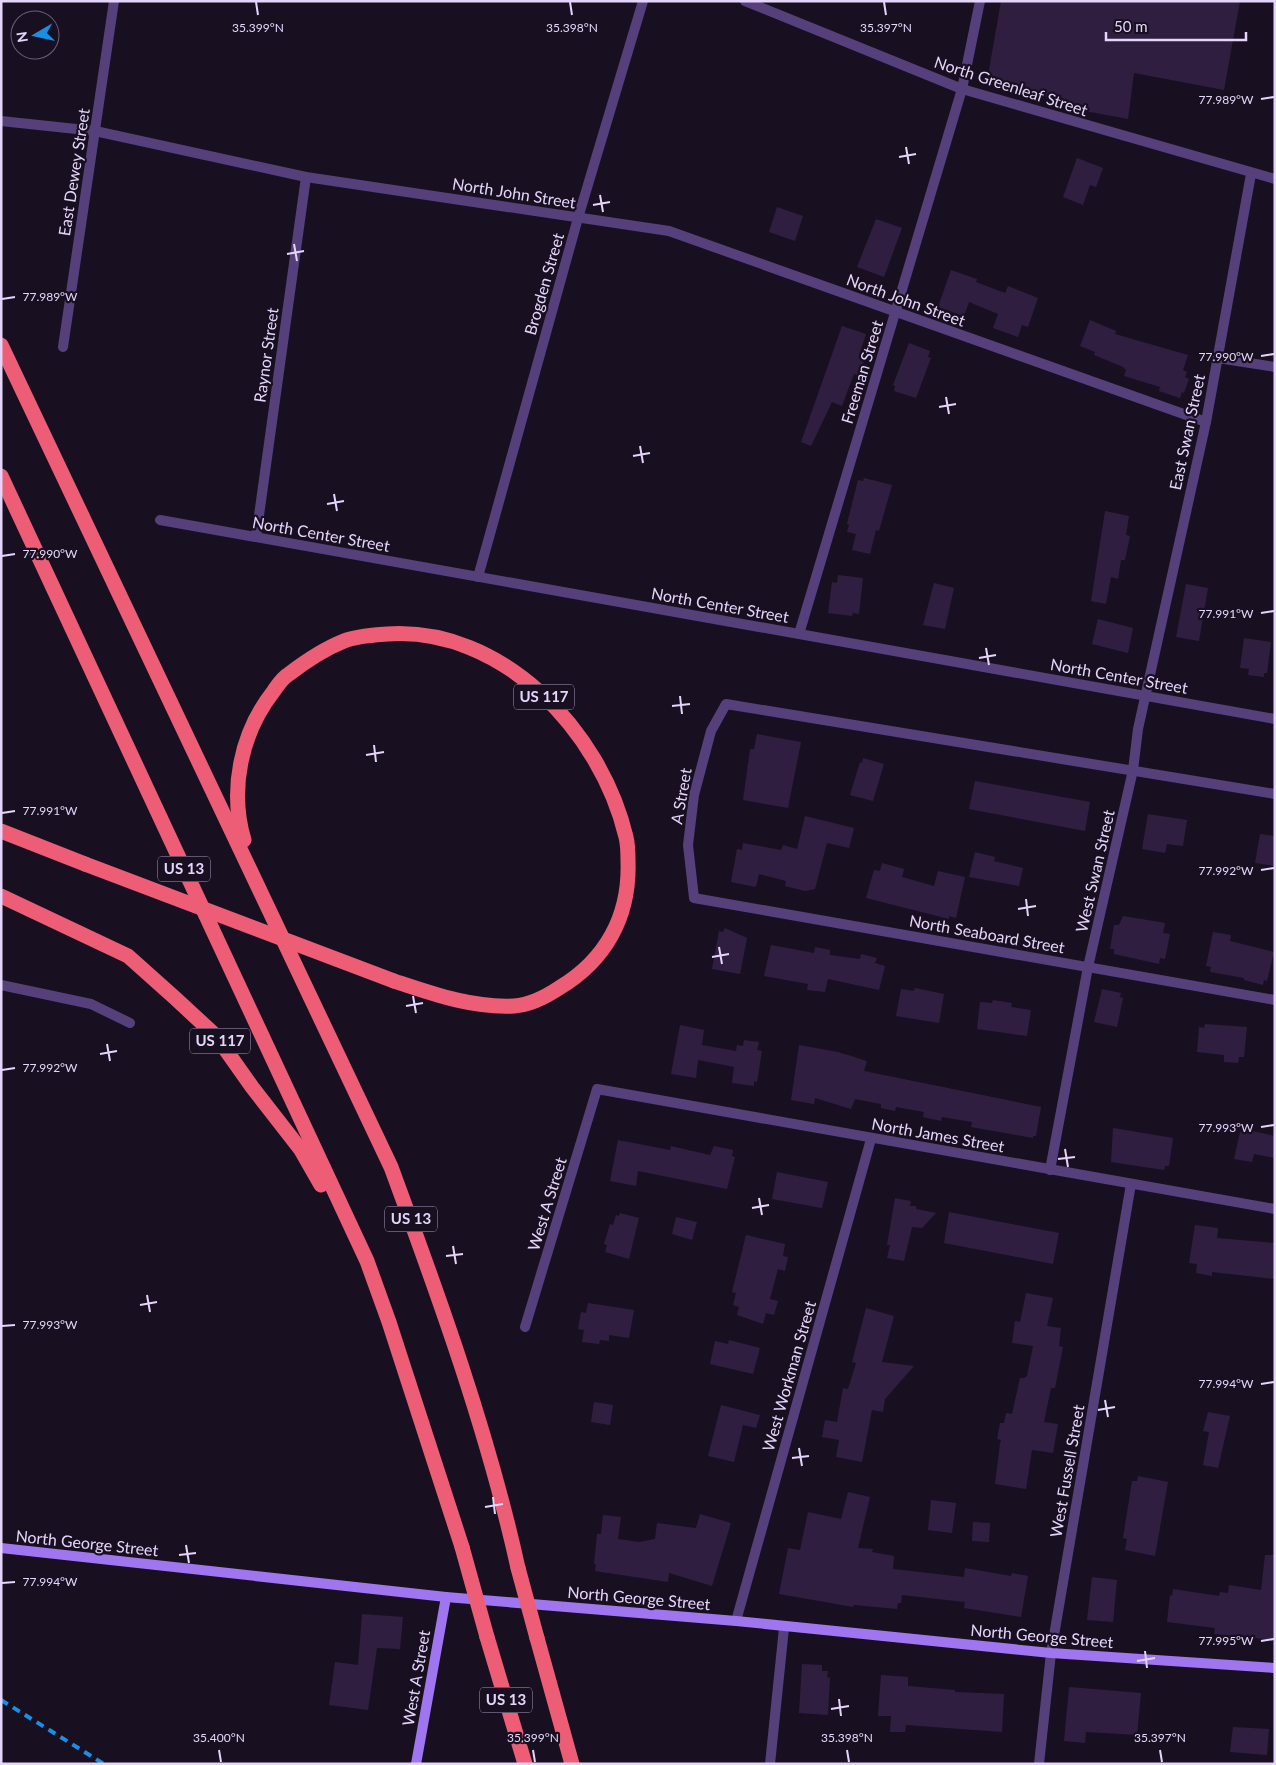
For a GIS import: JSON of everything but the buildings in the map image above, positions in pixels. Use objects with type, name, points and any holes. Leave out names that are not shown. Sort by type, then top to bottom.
[{"type":"highway","name":"US 13","points":[[1,345],[391,1167],[443,1306],[508,1525],[572,1764]]},
{"type":"highway","name":"US 13","points":[[1,476],[366,1261],[389,1322],[462,1547],[525,1764]]},
{"type":"highway","name":"US 117","points":[[1,831],[394,981],[436,995],[479,1005],[516,1006],[548,995],[579,976],[602,951],[623,912],[628,877],[627,840],[616,802],[602,771],[563,716],[504,664],[472,648],[412,632],[379,634],[346,640],[312,657],[284,677],[260,708],[245,740],[237,796],[240,825],[259,887]]},
{"type":"highway","name":"US 117","points":[[1,896],[128,956],[216,1036],[301,1150],[366,1261]]},
{"type":"main road","name":"North George Street","points":[[1,1548],[446,1597],[736,1622],[1051,1653],[1275,1668]]},
{"type":"main road","name":"West A Street","points":[[416,1764],[446,1597]]},
{"type":"street","name":"East Dewey Street","points":[[62,347],[114,1]]},
{"type":"street","name":"Brogden Street","points":[[478,577],[578,218],[643,1]]},
{"type":"street","name":"North Greenleaf Street","points":[[745,1],[962,90],[1251,174],[1275,179]]},
{"type":"street","name":"Freeman Street","points":[[799,634],[962,90],[980,1]]},
{"type":"street","name":"North John Street","points":[[1,122],[95,131],[306,177],[670,231],[1206,422]]},
{"type":"street","name":"East Swan Street","points":[[1145,696],[1206,422],[1251,174]]},
{"type":"street","name":"Raynor Street","points":[[256,537],[306,177]]},
{"type":"street","points":[[1218,358],[1275,367]]},
{"type":"street","name":"North Center Street","points":[[160,520],[1275,719]]},
{"type":"street","name":"West Swan Street","points":[[1050,1170],[1088,967],[1133,770],[1145,696]]},
{"type":"street","name":"A Street","points":[[694,898],[688,845],[694,795],[711,731],[726,704],[1133,770]]},
{"type":"street","points":[[1133,770],[1275,794]]},
{"type":"street","name":"North Seaboard Street","points":[[694,898],[1275,1000]]},
{"type":"street","points":[[1,985],[91,1004],[130,1023]]},
{"type":"street","name":"North James Street","points":[[597,1090],[1275,1209]]},
{"type":"street","name":"West A Street","points":[[525,1327],[597,1090]]},
{"type":"street","name":"West Workman Street","points":[[736,1622],[871,1139]]},
{"type":"street","name":"West Fussell Street","points":[[1039,1764],[1051,1653],[1131,1184]]},
{"type":"street","points":[[770,1764],[784,1628]]},
{"type":"railway","points":[[1,1700],[104,1764]]}]
